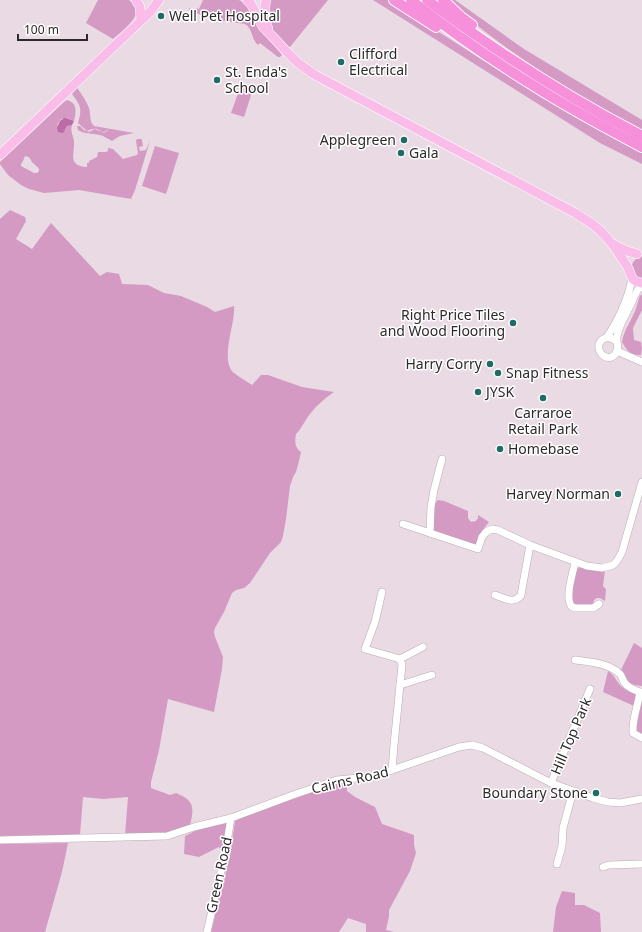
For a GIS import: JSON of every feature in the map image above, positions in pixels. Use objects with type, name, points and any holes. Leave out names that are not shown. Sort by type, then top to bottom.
[{"type":"highway","points":[[394,0],[492,63],[532,84]]},
{"type":"highway","points":[[411,0],[475,47],[532,84],[572,109],[642,147]]},
{"type":"highway","points":[[427,0],[519,65],[596,111],[642,136]]},
{"type":"highway","points":[[443,0],[461,17],[547,82]]},
{"type":"main road","points":[[136,0],[140,6],[141,20]]},
{"type":"main road","points":[[247,0],[251,4],[263,27],[298,63],[314,75],[575,213],[595,226],[613,244],[624,250],[639,253]]},
{"type":"main road","points":[[266,0],[264,13],[266,25],[271,35]]},
{"type":"main road","points":[[0,155],[141,20],[156,1]]},
{"type":"main road","points":[[613,244],[628,268],[632,278],[636,282],[642,283]]},
{"type":"main road","points":[[628,268],[630,261],[639,253]]},
{"type":"street","points":[[632,278],[627,298],[612,329],[607,337],[603,338],[599,344],[599,351],[604,356],[614,356],[617,351],[617,337],[620,328],[637,291],[642,287]]},
{"type":"street","points":[[607,337],[617,342]]},
{"type":"street","points":[[617,351],[642,362]]},
{"type":"street","points":[[430,533],[434,490],[442,459]]},
{"type":"street","points":[[403,524],[478,549],[482,537],[486,532],[492,529],[498,530],[530,545],[575,562],[587,566],[602,568],[608,567],[617,561],[622,552],[642,482]]},
{"type":"street","points":[[495,595],[510,600],[515,600],[521,595],[530,545]]},
{"type":"street","points":[[575,562],[568,602],[575,608],[593,608],[599,604]]},
{"type":"street","points":[[382,592],[375,622],[365,649],[400,659],[423,647]]},
{"type":"street","points":[[392,770],[402,665],[400,659]]},
{"type":"street","points":[[575,660],[588,661],[611,668],[620,674],[625,684],[630,689],[641,691],[633,733],[642,738]]},
{"type":"street","points":[[400,685],[432,674]]},
{"type":"street","name":"Hill Top Park","points":[[551,783],[590,689]]},
{"type":"street","name":"Cairns Road","points":[[0,840],[167,836],[194,827],[231,818],[337,780],[369,777],[459,747],[472,745],[488,750],[551,783],[573,791],[608,802],[620,803],[642,799]]},
{"type":"street","points":[[557,864],[562,846],[563,828],[573,791]]},
{"type":"street","name":"Green Road","points":[[207,932],[225,854],[231,818]]},
{"type":"street","points":[[603,867],[608,865],[642,864]]},
{"type":"shaded area","points":[[98,0],[129,0],[136,7],[137,11],[133,20],[113,39],[86,23]]},
{"type":"shaded area","points":[[203,0],[239,0],[248,5],[262,30],[282,55],[278,57],[260,43],[258,45],[254,40],[248,26],[245,24],[211,19],[189,10],[189,8],[194,10],[195,8],[199,9]]},
{"type":"shaded area","points":[[271,0],[328,0],[290,47],[286,47],[273,31],[268,20]]},
{"type":"shaded area","points":[[373,0],[388,0],[544,98],[642,153],[642,164],[600,143]]},
{"type":"shaded area","points":[[447,0],[455,0],[524,49],[642,120],[642,130],[588,101],[533,66],[480,28]]},
{"type":"shaded area","points":[[241,85],[253,89],[244,117],[231,113]]},
{"type":"shaded area","points":[[77,88],[88,105],[91,122],[94,126],[134,133],[120,136],[112,141],[102,135],[81,132],[78,130],[77,126],[80,126],[84,130],[89,132],[95,129],[87,131],[78,123],[80,108],[72,94]]},
{"type":"shaded area","points":[[67,100],[71,101],[75,106],[76,112],[74,121],[67,118],[61,119],[57,125],[65,131],[67,126],[72,125],[71,131],[74,141],[73,158],[77,164],[81,166],[87,167],[87,163],[97,157],[98,152],[106,152],[108,151],[108,148],[113,149],[123,159],[137,155],[137,139],[142,140],[143,146],[139,147],[140,151],[146,150],[150,141],[131,199],[79,190],[44,193],[29,189],[8,175],[0,164],[0,162]],"holes":[[[25,156],[27,156],[39,169],[37,173],[34,173],[21,166]]]},
{"type":"shaded area","points":[[64,118],[74,121],[72,125],[67,126],[64,132],[58,132],[57,128],[60,121]]},
{"type":"shaded area","points":[[155,146],[179,153],[166,194],[142,186]]},
{"type":"shaded area","points":[[10,210],[25,217],[26,221],[16,239],[32,249],[51,223],[100,276],[107,272],[119,274],[122,284],[148,285],[164,293],[181,296],[215,312],[234,306],[228,359],[230,367],[234,373],[252,385],[261,375],[268,375],[302,387],[334,392],[315,408],[296,434],[296,446],[301,452],[296,472],[290,486],[286,519],[281,542],[270,553],[250,583],[244,588],[236,590],[232,593],[215,628],[215,637],[223,657],[214,712],[168,699],[151,788],[170,795],[176,793],[187,799],[192,805],[192,819],[190,825],[167,833],[125,835],[128,797],[103,799],[83,797],[80,835],[0,836],[0,219]]},
{"type":"shaded area","points":[[642,256],[642,280],[637,278],[631,267],[635,260]]},
{"type":"shaded area","points":[[642,294],[642,310],[633,328],[634,340],[641,342],[642,348],[641,355],[634,355],[629,352],[622,342],[625,332],[636,310],[639,297]]},
{"type":"shaded area","points":[[438,500],[468,511],[468,518],[471,522],[476,521],[478,515],[489,522],[477,544],[475,545],[435,532],[433,529],[434,505]]},
{"type":"shaded area","points":[[580,567],[605,570],[603,586],[606,589],[605,601],[597,598],[594,600],[593,605],[572,604],[572,590],[575,571]]},
{"type":"shaded area","points":[[634,643],[642,648],[642,686],[634,685],[628,682],[620,672]]},
{"type":"shaded area","points":[[608,671],[619,684],[635,694],[636,700],[634,706],[603,692]]},
{"type":"shaded area","points":[[642,697],[642,735],[636,732],[636,726]]},
{"type":"shaded area","points":[[338,782],[347,782],[347,791],[355,797],[375,807],[382,824],[414,835],[416,853],[410,871],[389,910],[386,930],[394,932],[366,932],[366,924],[348,918],[339,932],[211,932],[230,856],[235,821],[247,815]]},
{"type":"shaded area","points":[[231,818],[222,851],[219,847],[199,857],[184,854],[185,836]]},
{"type":"shaded area","points":[[68,843],[62,872],[45,932],[0,932],[0,844]]},
{"type":"shaded area","points":[[562,891],[575,893],[575,905],[584,905],[600,913],[601,932],[553,932],[556,907]]},
{"type":"place","name":"Well Pet Hospital","points":[[161,16]]},
{"type":"place","name":"Clifford Electrical","points":[[341,62]]},
{"type":"place","name":"St. Enda's School","points":[[217,80]]},
{"type":"place","name":"Applegreen","points":[[404,140]]},
{"type":"place","name":"Gala","points":[[401,153]]},
{"type":"place","name":"Right Price Tiles and Wood Flooring","points":[[513,323]]},
{"type":"place","name":"Harry Corry","points":[[490,364]]},
{"type":"place","name":"Snap Fitness","points":[[498,373]]},
{"type":"place","name":"JYSK","points":[[478,392]]},
{"type":"place","name":"Carraroe Retail Park","points":[[543,398]]},
{"type":"place","name":"Homebase","points":[[500,449]]},
{"type":"place","name":"Harvey Norman","points":[[618,494]]},
{"type":"place","name":"Boundary Stone","points":[[596,793]]}]
